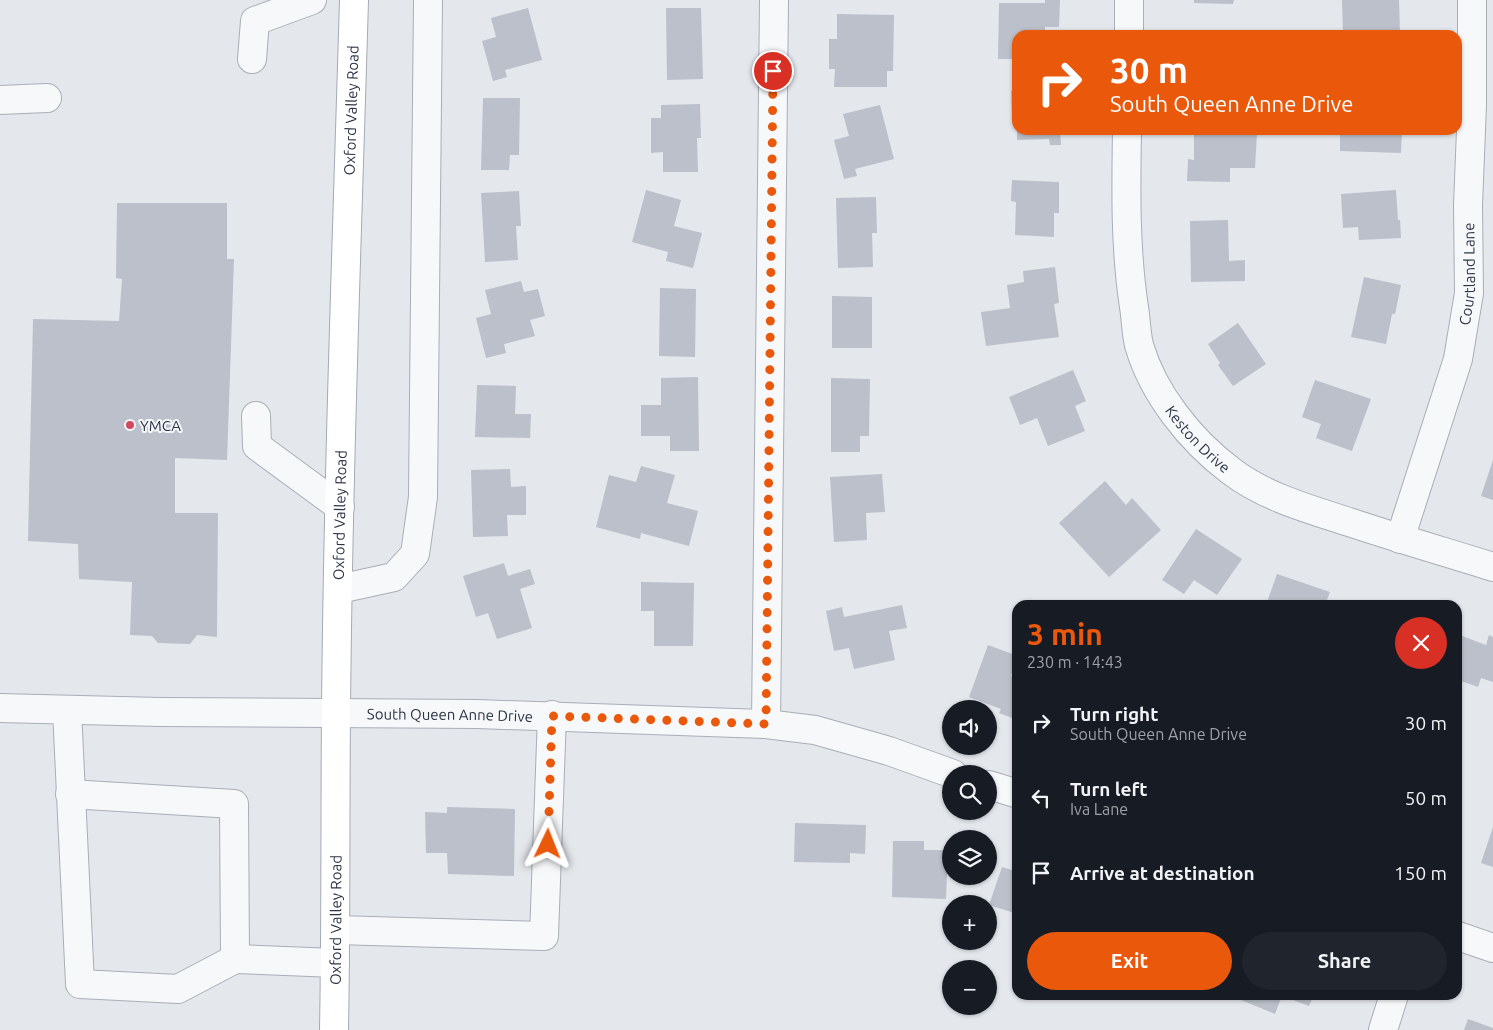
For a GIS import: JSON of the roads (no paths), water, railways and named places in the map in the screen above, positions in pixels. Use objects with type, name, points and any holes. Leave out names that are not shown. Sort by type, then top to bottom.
[{"type":"main road","name":"Oxford Valley Road","points":[[334,1030],[336,714],[340,506],[354,0]]},
{"type":"street","points":[[252,59],[254,21],[312,0]]},
{"type":"street","points":[[339,589],[394,577],[415,554],[423,497],[428,0]]},
{"type":"street","points":[[766,724],[774,0]]},
{"type":"street","points":[[1129,0],[1129,30]]},
{"type":"street","name":"Courtland Lane","points":[[1400,538],[1458,359],[1469,293],[1468,205],[1472,105],[1472,0]]},
{"type":"street","points":[[0,100],[47,98]]},
{"type":"street","name":"Keston Drive","points":[[1127,135],[1126,216],[1128,270],[1139,344],[1155,382],[1173,413],[1200,444],[1232,471],[1252,484],[1299,506],[1493,567]]},
{"type":"street","points":[[256,416],[257,446],[340,506]]},
{"type":"street","name":"South Queen Anne Drive","points":[[0,708],[552,716],[766,724],[815,730],[889,751],[942,770]]},
{"type":"street","points":[[67,710],[80,984],[178,989],[235,959],[335,963]]},
{"type":"street","points":[[336,930],[544,936],[552,716]]},
{"type":"street","points":[[997,787],[1012,792]]},
{"type":"street","points":[[70,794],[234,804],[235,959]]},
{"type":"street","points":[[1462,937],[1493,948]]},
{"type":"street","points":[[1383,1030],[1392,1000]]},
{"type":"place","name":"YMCA","points":[[130,425]]}]
